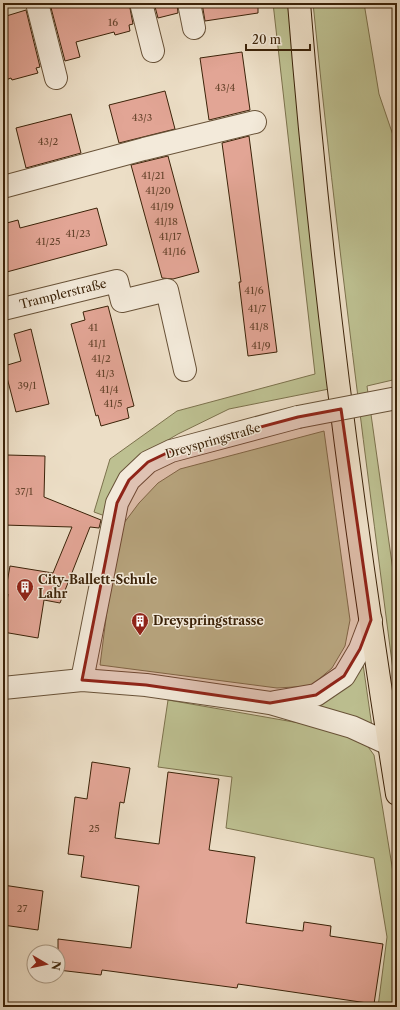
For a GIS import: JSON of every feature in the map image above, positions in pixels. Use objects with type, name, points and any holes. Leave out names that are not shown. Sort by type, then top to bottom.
[{"type":"main road","points":[[299,3],[309,133],[345,439],[397,794]]},
{"type":"street","points":[[37,3],[56,78]]},
{"type":"street","points":[[142,3],[153,51]]},
{"type":"street","points":[[190,3],[194,28]]},
{"type":"street","points":[[3,187],[144,149],[256,122]]},
{"type":"street","name":"Tramplerstraße","points":[[3,309],[117,281],[122,301],[166,290],[185,370]]},
{"type":"street","name":"Dreyspringstraße","points":[[82,680],[117,503],[129,480],[148,462],[172,451],[298,417],[397,398]]},
{"type":"street","points":[[270,703],[316,695],[344,676],[360,649],[371,620]]},
{"type":"street","points":[[3,688],[82,680],[146,684],[270,703],[352,727],[389,744]]},
{"type":"highlighted area","points":[[341,409],[371,620],[360,649],[344,676],[316,695],[270,703],[146,685],[82,680],[117,503],[129,480],[148,462],[171,451],[298,417]]},
{"type":"green space","points":[[273,3],[288,3],[329,389],[229,409],[178,434],[144,454],[105,516],[94,512],[110,459],[177,411],[315,374]]},
{"type":"green space","points":[[313,3],[364,3],[379,94],[397,147],[397,379],[367,386],[397,599],[397,701],[363,440]]},
{"type":"green space","points":[[324,431],[350,620],[345,646],[332,668],[311,686],[277,688],[100,665],[109,595],[124,523],[139,503],[158,483],[180,469]]},
{"type":"green space","points":[[363,664],[372,727],[312,709]]},
{"type":"green space","points":[[168,700],[305,724],[355,736],[366,744],[374,755],[397,897],[397,1007],[378,1007],[387,937],[374,858],[226,828],[232,777],[158,767]]},
{"type":"building","points":[[129,3],[133,24],[129,25],[130,31],[115,35],[114,32],[76,42],[80,57],[65,61],[50,4]]},
{"type":"building","points":[[154,3],[177,3],[178,13],[158,18]]},
{"type":"building","points":[[202,3],[258,3],[258,13],[205,21]]},
{"type":"building","points":[[26,10],[40,67],[36,68],[38,73],[3,81],[3,17]]},
{"type":"building","points":[[242,52],[250,110],[209,120],[200,58]]},
{"type":"building","points":[[165,91],[175,129],[119,143],[109,105]]},
{"type":"building","points":[[71,114],[81,153],[26,168],[16,128]]},
{"type":"building","points":[[249,136],[277,352],[248,356],[239,282],[241,282],[222,143]]},
{"type":"building","points":[[168,156],[199,272],[173,279],[162,278],[131,165]]},
{"type":"building","points":[[97,208],[107,245],[3,273],[3,224],[18,220],[20,228]]},
{"type":"building","points":[[108,306],[134,406],[127,408],[129,418],[101,426],[98,415],[96,416],[71,324],[85,320],[83,312]]},
{"type":"building","points":[[31,329],[49,404],[16,412],[4,366],[21,361],[14,334]]},
{"type":"building","points":[[7,455],[45,456],[44,497],[101,520],[99,528],[90,527],[60,603],[44,600],[38,638],[3,632],[8,594],[5,594],[10,566],[53,573],[72,527],[3,525],[3,482],[6,482]]},
{"type":"building","points":[[92,762],[130,768],[124,803],[120,802],[115,838],[159,844],[168,772],[219,779],[209,850],[255,857],[246,923],[303,931],[304,922],[331,926],[330,936],[383,944],[374,1004],[238,984],[237,988],[102,970],[101,975],[66,971],[66,944],[58,944],[58,939],[131,948],[139,886],[81,877],[84,856],[68,854],[75,797],[87,799]]},
{"type":"building","points":[[3,885],[43,891],[38,930],[3,925]]},
{"type":"place","name":"City-Ballett-Schule Lahr","points":[[25,602]]},
{"type":"place","name":"Dreyspringstrasse","points":[[140,636]]}]
